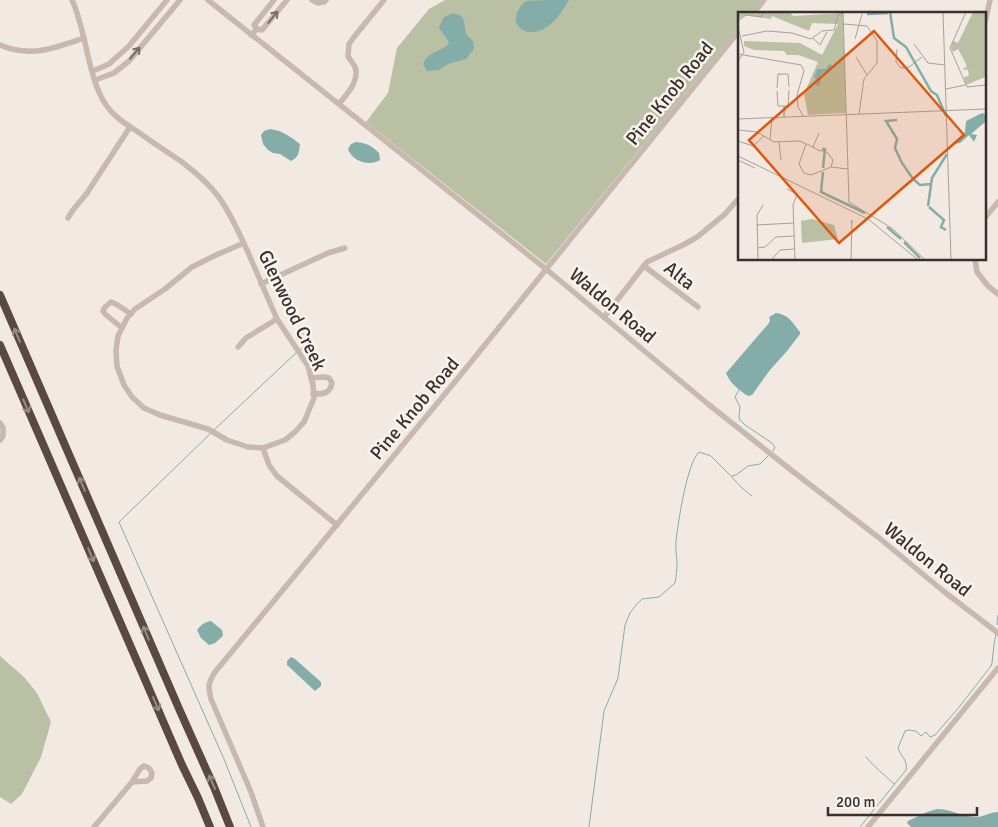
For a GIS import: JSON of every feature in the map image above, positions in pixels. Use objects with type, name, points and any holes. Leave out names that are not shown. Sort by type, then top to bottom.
[{"type":"highway","points":[[0,295],[230,827]]},
{"type":"highway","points":[[0,345],[210,827]]},
{"type":"street","name":"Glenwood Creek","points":[[72,0],[78,11],[92,71],[100,94],[107,106],[119,119],[201,177],[218,196],[234,221],[244,243],[261,284],[277,319],[308,366],[314,398],[304,422],[285,440],[263,448],[248,447],[227,440],[208,429],[160,415],[144,408],[132,397],[124,385],[118,366],[116,350],[118,336],[127,318],[135,309],[166,289],[192,267],[244,243]]},
{"type":"street","points":[[92,71],[109,64],[129,46],[167,0]]},
{"type":"street","points":[[95,80],[114,73],[129,61],[180,0]]},
{"type":"street","name":"Waldon Road","points":[[208,0],[546,269],[708,404],[998,633]]},
{"type":"street","points":[[257,29],[254,25],[274,0]]},
{"type":"street","points":[[251,35],[257,29],[262,30],[286,0]]},
{"type":"street","points":[[312,0],[318,2],[326,0]]},
{"type":"street","points":[[339,104],[356,80],[355,68],[348,56],[349,44],[384,0]]},
{"type":"street","points":[[755,12],[764,0]]},
{"type":"street","points":[[986,18],[990,0]]},
{"type":"street","points":[[145,27],[152,33]]},
{"type":"street","name":"Pine Knob Road","points":[[263,827],[211,699],[208,685],[216,672],[454,383],[738,32]]},
{"type":"street","points":[[0,45],[10,49],[37,52],[84,38]]},
{"type":"street","points":[[68,218],[87,193],[130,127]]},
{"type":"street","points":[[604,317],[648,262],[697,237],[725,214],[738,199]]},
{"type":"street","points":[[986,216],[998,202]]},
{"type":"street","points":[[261,284],[328,253],[345,248]]},
{"type":"street","points":[[975,260],[977,272],[988,286],[998,294]]},
{"type":"street","name":"Alta","points":[[644,266],[698,307]]},
{"type":"street","points":[[122,328],[105,314],[103,311],[105,307],[111,302],[131,314]]},
{"type":"street","points":[[238,348],[246,338],[277,319]]},
{"type":"street","points":[[311,378],[329,378],[332,383],[331,389],[328,392],[314,394]]},
{"type":"street","points":[[0,423],[3,428],[3,436],[0,440]]},
{"type":"street","points":[[263,448],[269,466],[277,476],[337,524]]},
{"type":"street","points":[[868,827],[998,668]]},
{"type":"street","points":[[94,827],[132,782]]},
{"type":"green space","points":[[445,0],[761,0],[752,12],[738,12],[738,28],[546,264],[366,122],[388,93],[397,48],[429,9]]},
{"type":"green space","points":[[0,656],[24,677],[37,693],[51,722],[41,757],[22,794],[11,804],[0,797]]},
{"type":"water","points":[[569,0],[555,20],[544,29],[528,32],[520,28],[516,18],[522,4],[527,1]]},
{"type":"water","points":[[453,13],[461,16],[464,21],[466,34],[473,41],[474,48],[466,59],[448,64],[439,70],[427,71],[423,64],[428,56],[449,43],[439,27],[444,17]]},
{"type":"water","points":[[270,129],[282,132],[300,144],[296,158],[291,161],[280,154],[268,150],[263,144],[261,135],[264,131]]},
{"type":"water","points":[[356,142],[374,148],[379,153],[380,160],[366,163],[353,157],[348,149],[351,144]]},
{"type":"water","points":[[776,313],[790,319],[800,334],[752,395],[748,396],[732,383],[726,373],[769,323],[769,317]]},
{"type":"water","points":[[211,621],[222,630],[223,636],[215,643],[209,645],[201,638],[197,630],[206,622]]},
{"type":"water","points":[[291,657],[321,682],[321,686],[315,691],[287,665],[287,661]]},
{"type":"water","points":[[937,809],[974,817],[998,812],[998,827],[911,827],[907,823],[927,812]]},
{"type":"waterway","points":[[299,331],[307,338],[306,345],[300,350]]},
{"type":"waterway","points":[[214,430],[297,352]]},
{"type":"waterway","points":[[739,390],[735,397],[740,407],[740,420],[772,443],[775,447],[773,451]]},
{"type":"waterway","points":[[211,433],[119,522],[224,759],[251,827]]},
{"type":"waterway","points":[[589,827],[604,711],[618,678],[625,625],[630,613],[642,599],[659,597],[675,583],[677,564],[676,544],[681,508],[687,480],[699,452],[711,456],[752,496]]},
{"type":"waterway","points":[[732,476],[748,466],[760,464],[768,456]]},
{"type":"waterway","points":[[998,615],[998,625]]},
{"type":"waterway","points":[[860,827],[906,770],[905,761],[898,748],[905,731],[916,731],[921,736],[926,732],[930,737],[935,735],[991,666],[996,634]]},
{"type":"waterway","points":[[866,757],[894,784]]}]
